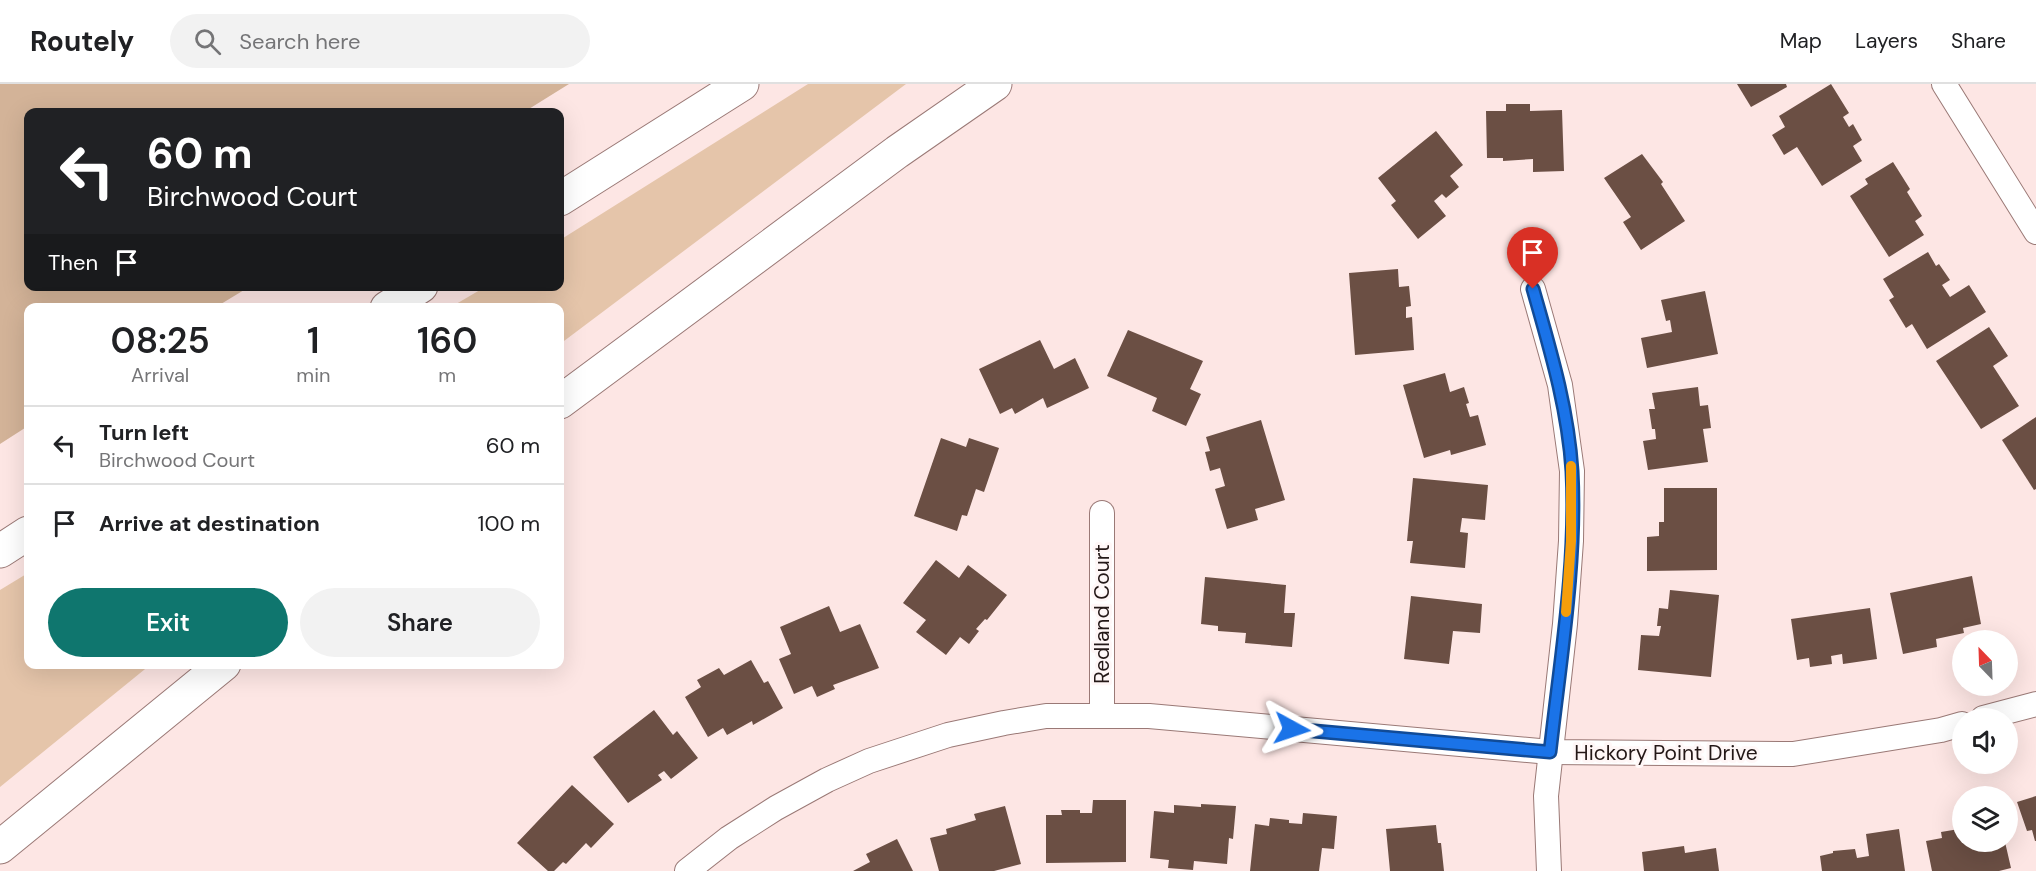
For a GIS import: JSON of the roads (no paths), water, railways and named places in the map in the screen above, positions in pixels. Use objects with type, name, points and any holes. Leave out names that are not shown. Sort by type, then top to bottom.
[{"type":"highway","points":[[564,196],[742,84]]},
{"type":"highway","points":[[564,399],[897,152],[995,84]]},
{"type":"highway","points":[[394,303],[412,291]]},
{"type":"highway","points":[[0,551],[24,536]]},
{"type":"highway","points":[[0,847],[218,669]]},
{"type":"street","points":[[1944,84],[2036,232]]},
{"type":"street","points":[[1533,289],[1560,385],[1572,471],[1567,600],[1546,796],[1549,871]]},
{"type":"street","name":"Redland Court","points":[[1102,513],[1102,714]]},
{"type":"street","points":[[2018,709],[2036,704]]},
{"type":"street","name":"Hickory Point Drive","points":[[687,871],[729,838],[776,808],[827,780],[888,753],[948,735],[1046,716],[1102,714],[1149,716],[1550,752],[1793,754],[1952,727]]}]
